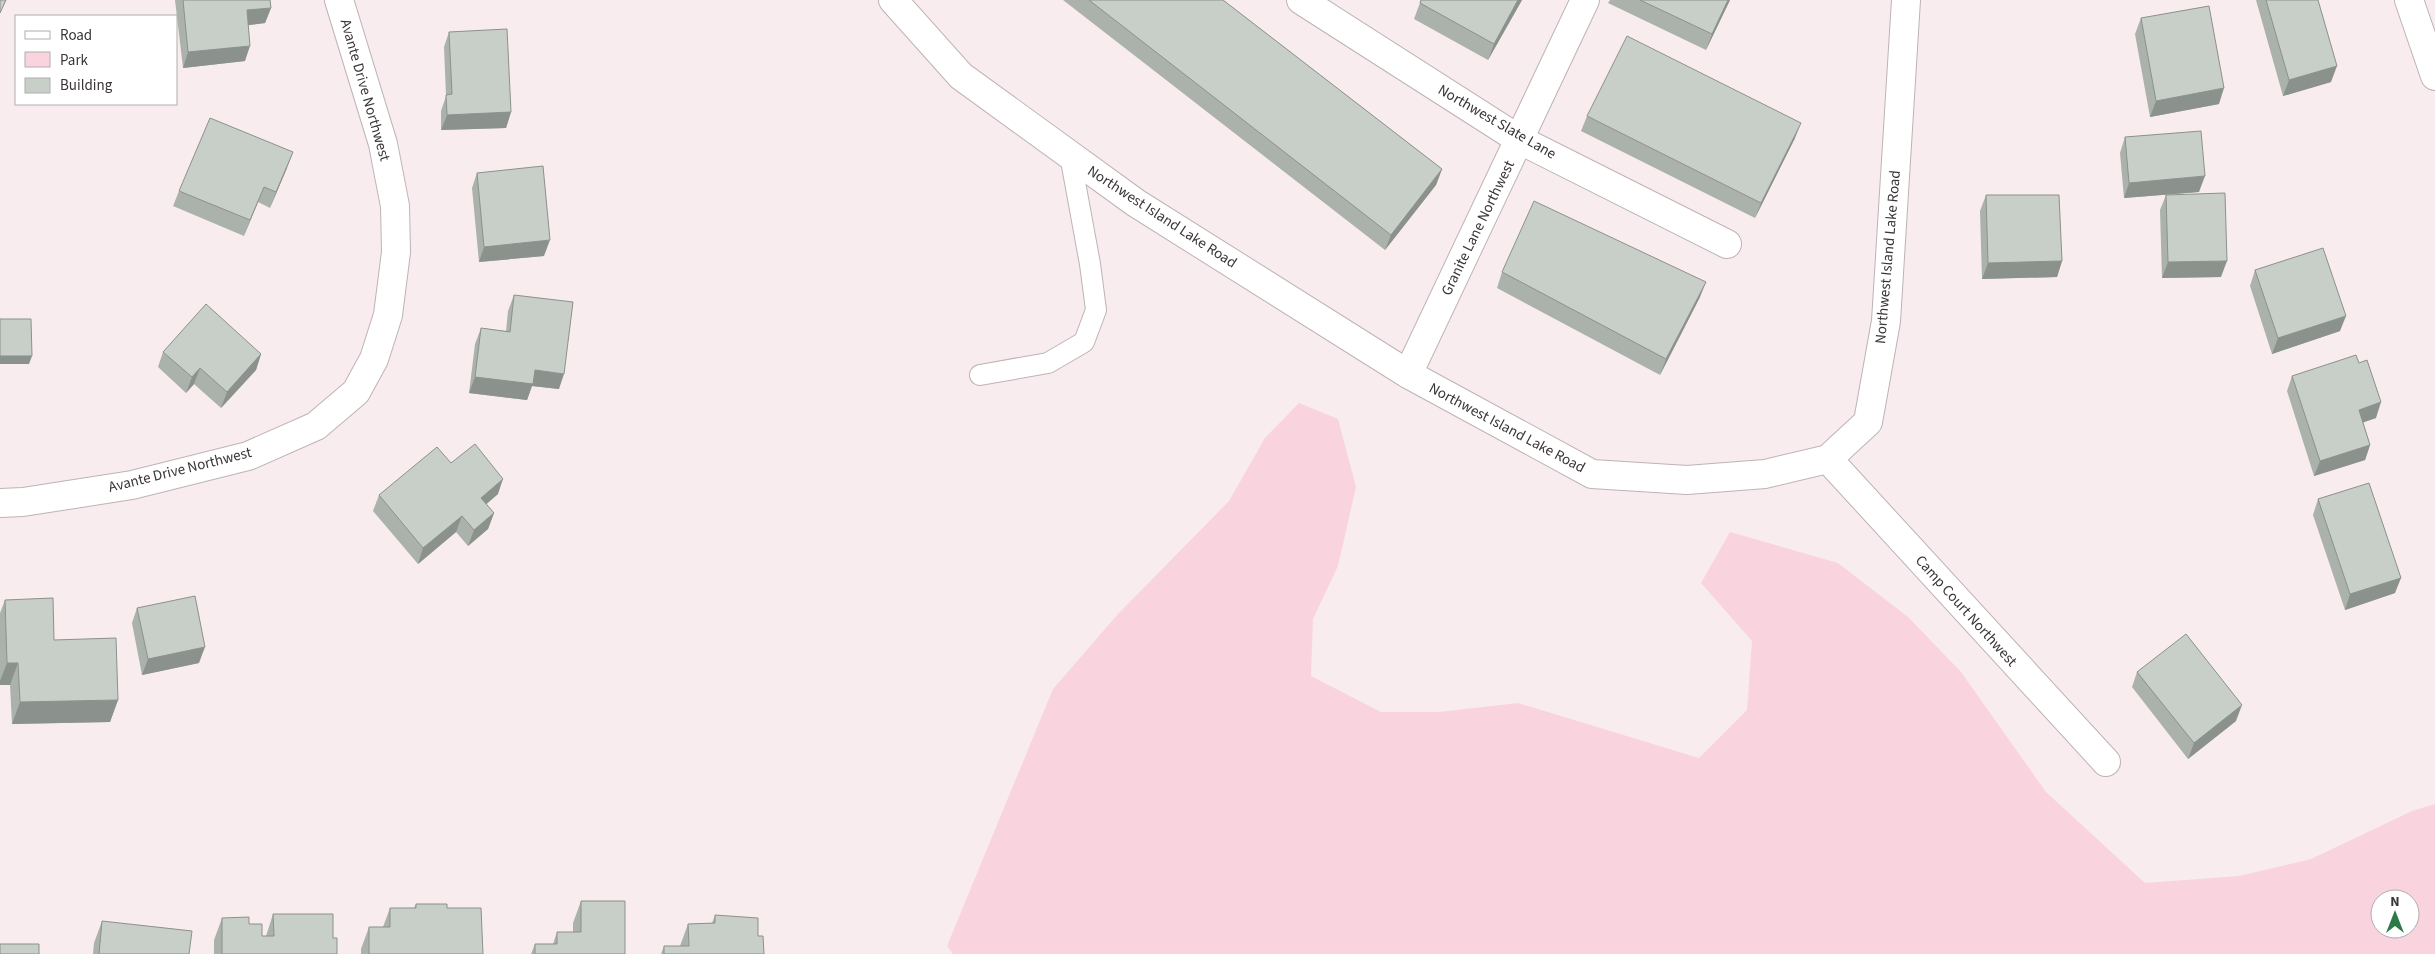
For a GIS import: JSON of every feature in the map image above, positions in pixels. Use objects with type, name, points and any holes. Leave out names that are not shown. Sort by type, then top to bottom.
[{"type":"street","name":"Avante Drive Northwest","points":[[0,503],[23,502],[132,485],[248,456],[316,426],[356,392],[374,359],[388,315],[396,252],[395,206],[383,144],[340,0]]},
{"type":"street","name":"Northwest Island Lake Road","points":[[893,0],[961,76],[1136,203],[1408,374],[1592,474],[1687,480],[1765,474],[1828,459],[1868,422],[1886,321],[1906,0]]},
{"type":"street","name":"Northwest Slate Lane","points":[[1301,0],[1520,140],[1727,244]]},
{"type":"street","name":"Granite Lane Northwest","points":[[1408,374],[1585,0]]},
{"type":"street","points":[[2409,0],[2435,76]]},
{"type":"street","name":"Camp Court Northwest","points":[[1828,459],[2106,762]]},
{"type":"lane","points":[[980,375],[1048,363],[1084,342],[1096,310],[1070,155]]},
{"type":"green space","points":[[1299,403],[1338,419],[1356,487],[1338,566],[1313,619],[1311,676],[1381,712],[1439,712],[1518,703],[1699,758],[1747,710],[1752,641],[1701,583],[1730,532],[1838,563],[1908,617],[1961,672],[2046,792],[2145,883],[2239,876],[2311,859],[2412,811],[2435,804],[2435,954],[953,954],[947,946],[1053,689],[1118,614],[1229,501],[1265,438]]},
{"type":"building","points":[[0,0],[6,0],[0,13]]},
{"type":"building","points":[[183,0],[270,0],[271,8],[247,10],[250,46],[188,52]]},
{"type":"building","points":[[1089,0],[1223,0],[1442,169],[1391,235]]},
{"type":"building","points":[[1421,0],[1518,0],[1494,44],[1420,3]]},
{"type":"building","points":[[1640,0],[1728,0],[1712,34]]},
{"type":"building","points":[[2266,0],[2318,0],[2337,66],[2289,80]]},
{"type":"building","points":[[2209,6],[2224,88],[2156,101],[2141,18]]},
{"type":"building","points":[[507,29],[511,112],[447,115],[446,95],[452,94],[449,32]]},
{"type":"building","points":[[1627,36],[1801,123],[1761,203],[1587,116]]},
{"type":"building","points":[[210,118],[293,152],[276,192],[264,187],[250,220],[179,191]]},
{"type":"building","points":[[2201,131],[2205,176],[2129,183],[2125,137]]},
{"type":"building","points":[[543,166],[550,240],[484,247],[477,173]]},
{"type":"building","points":[[2225,193],[2227,261],[2168,262],[2166,195]]},
{"type":"building","points":[[1986,195],[2059,195],[2062,261],[1988,263]]},
{"type":"building","points":[[1534,201],[1706,282],[1666,359],[1502,272]]},
{"type":"building","points":[[2323,248],[2346,316],[2278,338],[2255,270]]},
{"type":"building","points":[[514,295],[573,302],[564,374],[535,370],[533,384],[475,377],[481,328],[510,332]]},
{"type":"building","points":[[206,304],[261,354],[227,392],[200,368],[192,377],[163,352]]},
{"type":"building","points":[[0,319],[31,319],[32,356],[0,356]]},
{"type":"building","points":[[2356,355],[2359,363],[2367,360],[2381,402],[2359,410],[2370,445],[2320,461],[2292,376]]},
{"type":"building","points":[[475,444],[503,479],[481,498],[494,513],[474,530],[462,516],[423,548],[379,495],[437,447],[451,463]]},
{"type":"building","points":[[2369,483],[2401,578],[2350,594],[2318,499]]},
{"type":"building","points":[[195,596],[205,647],[148,659],[137,608]]},
{"type":"building","points":[[53,598],[54,640],[116,638],[118,700],[20,702],[18,663],[7,663],[5,600]]},
{"type":"building","points":[[2186,634],[2242,705],[2194,743],[2137,672]]},
{"type":"building","points":[[581,901],[625,901],[625,954],[535,954],[535,944],[557,944],[557,932],[581,932]]},
{"type":"building","points":[[416,904],[447,904],[447,908],[481,908],[483,954],[369,954],[369,927],[390,927],[390,908],[416,908]]},
{"type":"building","points":[[273,914],[333,914],[333,938],[337,938],[337,954],[222,954],[222,918],[249,917],[249,924],[262,924],[262,936],[274,936]]},
{"type":"building","points":[[715,915],[758,918],[758,936],[763,936],[764,954],[664,954],[664,946],[689,946],[688,924],[715,923]]},
{"type":"building","points":[[102,921],[192,931],[189,954],[99,954]]},
{"type":"building","points":[[0,944],[39,944],[39,954],[0,954]]}]
